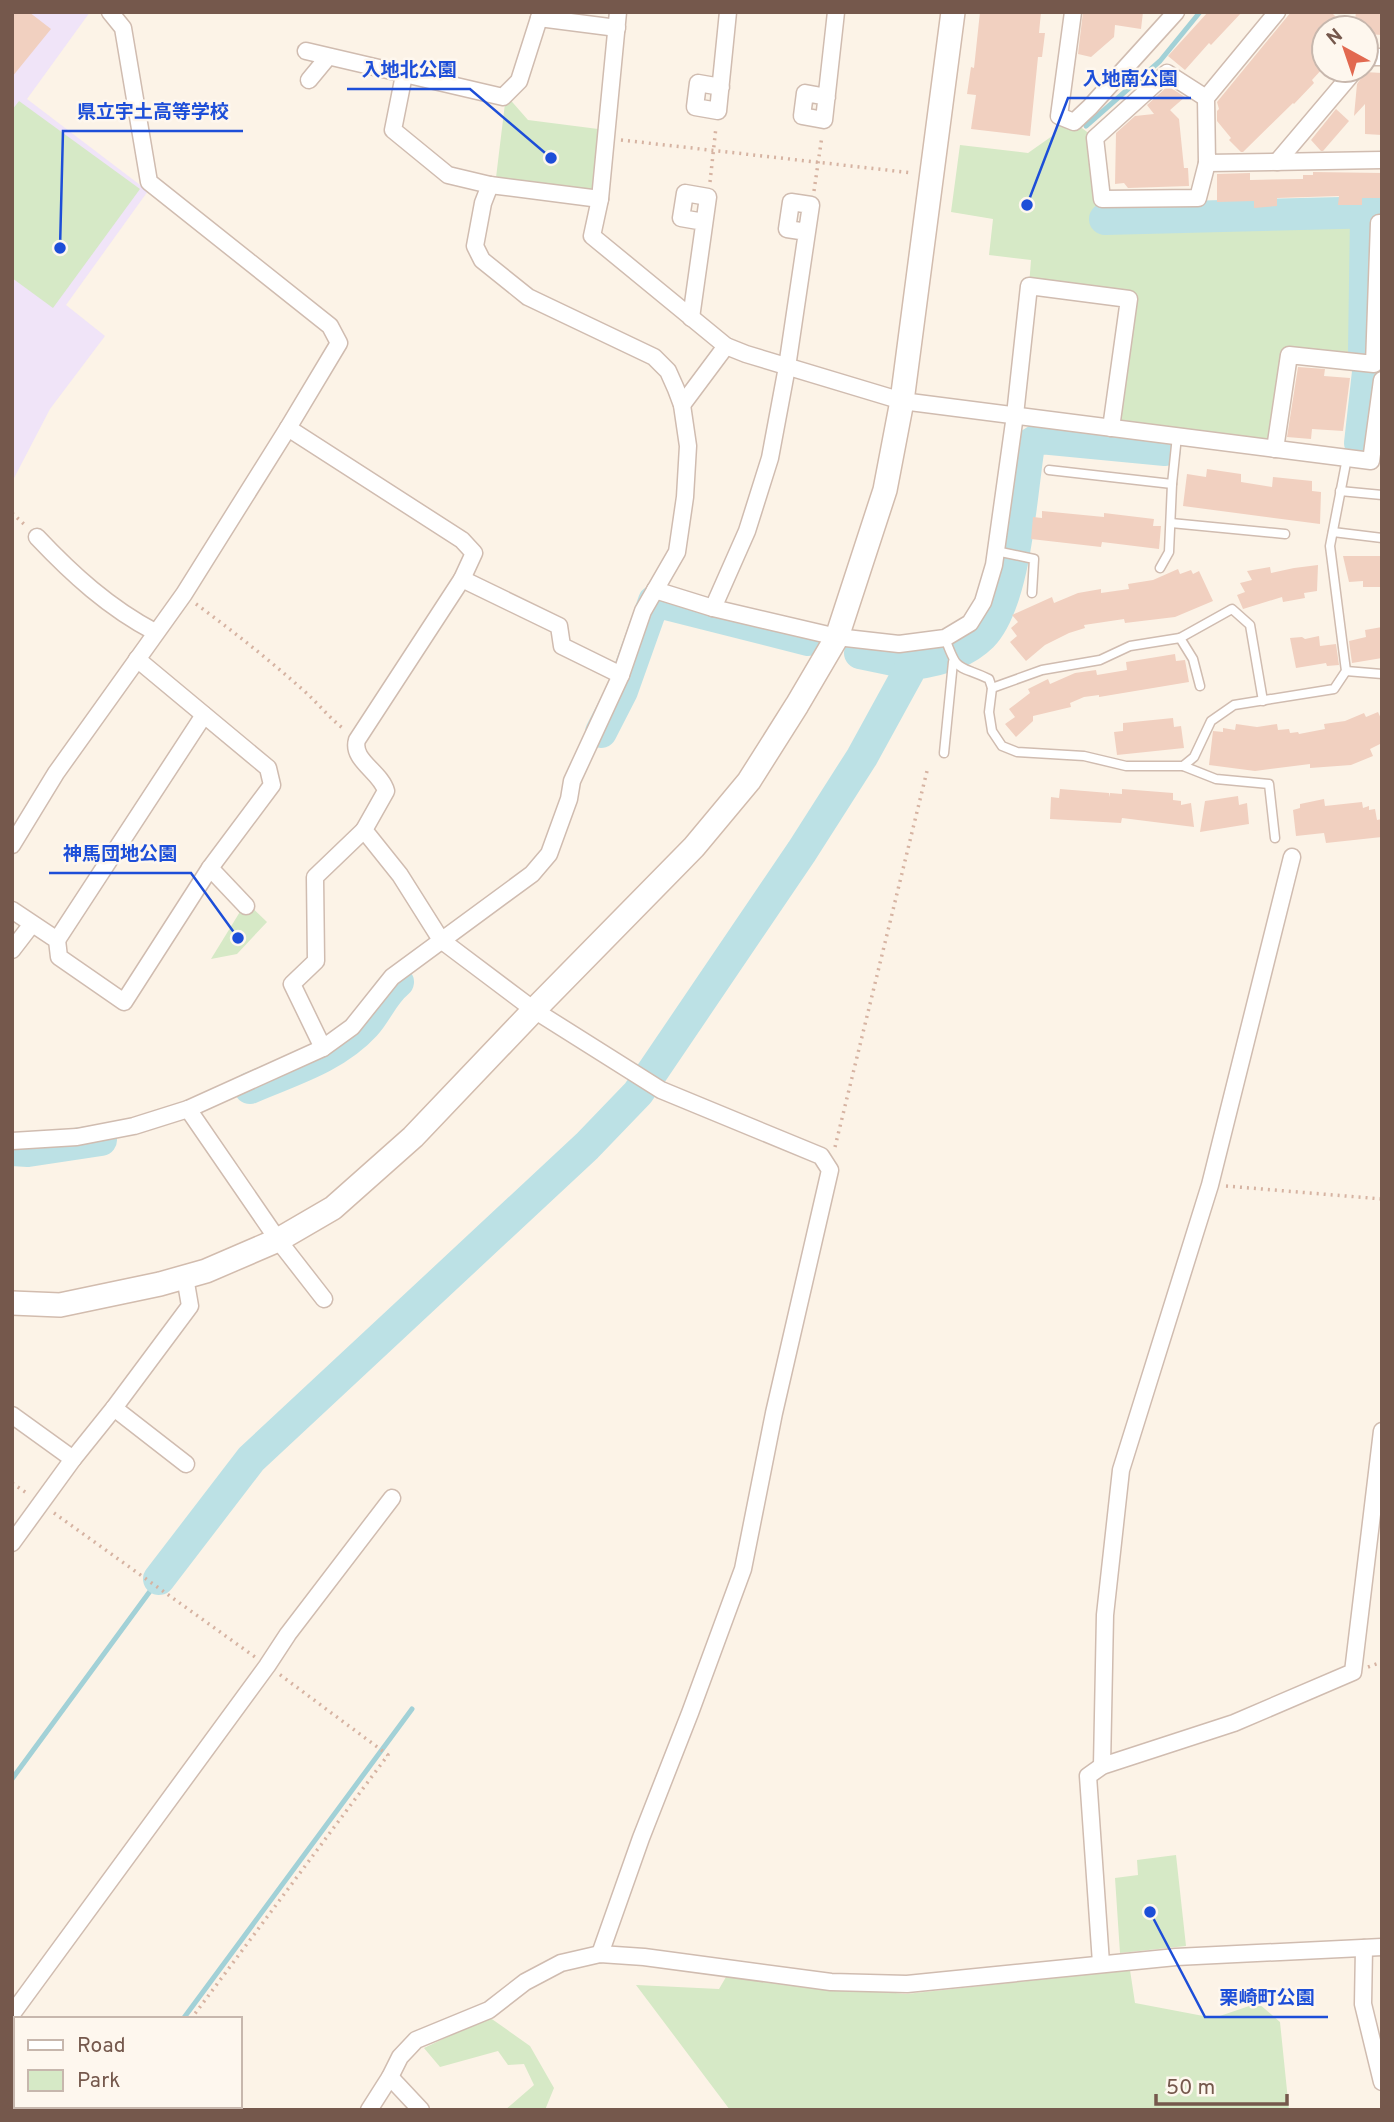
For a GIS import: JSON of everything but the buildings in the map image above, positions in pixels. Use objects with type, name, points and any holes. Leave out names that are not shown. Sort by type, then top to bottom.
[{"type":"street","points":[[12,845],[56,772],[184,594],[339,343],[330,326],[149,183],[123,28],[110,12]]},
{"type":"street","points":[[721,87],[698,83],[695,107],[718,111],[721,87],[728,12]]},
{"type":"street","points":[[824,120],[836,12]]},
{"type":"street","points":[[12,1303],[60,1305],[206,1272],[278,1240],[332,1208],[413,1137],[694,847],[749,781],[836,637],[885,490],[902,401],[953,12]]},
{"type":"street","points":[[1073,12],[1059,116],[1074,122],[1176,12]]},
{"type":"street","points":[[1206,98],[1167,74],[1095,138],[1102,199],[1198,198],[1207,163],[1206,98],[1277,12]]},
{"type":"street","points":[[306,51],[503,97],[519,81],[540,15],[617,20],[600,199],[592,236],[726,346],[787,367],[902,401],[1371,460],[1382,380]]},
{"type":"street","points":[[309,79],[328,57]]},
{"type":"street","points":[[404,75],[393,130],[448,175],[490,185],[600,199]]},
{"type":"street","points":[[1277,162],[1343,84]]},
{"type":"street","points":[[1207,163],[1382,160]]},
{"type":"street","points":[[12,1141],[77,1137],[134,1126],[188,1109],[323,1048],[352,1027],[392,977],[532,874],[549,854],[569,799],[572,781],[621,675],[643,611],[677,552],[688,446],[682,405],[668,371],[654,357],[528,298],[482,260],[475,246],[483,203],[490,185]]},
{"type":"street","points":[[691,318],[708,197],[685,193],[681,218],[704,222]]},
{"type":"street","points":[[713,608],[747,531],[771,458],[807,232],[787,229],[791,202],[811,205]]},
{"type":"street","points":[[1275,449],[1289,355],[1378,368],[1379,223],[1382,223]]},
{"type":"street","points":[[655,590],[713,608],[836,637],[899,644],[946,641],[970,623],[983,602],[1000,552],[1029,286],[1129,299],[1111,428]]},
{"type":"street","points":[[682,405],[726,346]]},
{"type":"street","points":[[288,428],[462,540],[474,553],[462,579],[357,740],[357,753],[383,782],[386,791],[364,830],[314,877],[316,961],[292,984],[323,1048]]},
{"type":"street","points":[[37,537],[64,566],[95,593],[130,619],[155,632]]},
{"type":"street","points":[[462,579],[559,626],[562,646],[621,675]]},
{"type":"street","points":[[137,660],[204,715],[268,768],[272,785],[210,868],[124,1002],[59,957],[57,940],[204,715]]},
{"type":"street","points":[[364,830],[400,874],[441,940],[534,1010],[661,1090],[821,1156],[830,1170],[774,1413],[743,1569],[600,1954]]},
{"type":"street","points":[[1102,1766],[1105,1615],[1121,1470],[1210,1185],[1292,857]]},
{"type":"street","points":[[210,868],[246,906]]},
{"type":"street","points":[[12,910],[57,940]]},
{"type":"street","points":[[12,950],[32,923]]},
{"type":"street","points":[[188,1109],[278,1240],[324,1299]]},
{"type":"street","points":[[12,1543],[190,1306],[185,1277]]},
{"type":"street","points":[[114,1408],[186,1464]]},
{"type":"street","points":[[12,1415],[73,1459]]},
{"type":"street","points":[[1101,1964],[1088,1776],[1102,1766],[1234,1723],[1353,1672],[1382,1432]]},
{"type":"street","points":[[12,2014],[288,1634],[392,1498]]},
{"type":"street","points":[[369,2110],[400,2057],[416,2040],[489,2010],[525,1982],[561,1963],[600,1954],[831,1982],[907,1984],[1176,1957],[1382,1947]]},
{"type":"street","points":[[1364,1948],[1363,2004],[1382,2082]]},
{"type":"street","points":[[390,2077],[421,2110]]},
{"type":"lane","points":[[1160,568],[1169,552],[1177,436]]},
{"type":"lane","points":[[1184,766],[1194,757],[1211,722],[1234,705],[1334,689],[1346,671],[1330,546],[1346,458]]},
{"type":"lane","points":[[1049,470],[1172,484]]},
{"type":"lane","points":[[1340,491],[1382,495]]},
{"type":"lane","points":[[1171,523],[1285,534]]},
{"type":"lane","points":[[1333,532],[1382,538]]},
{"type":"lane","points":[[1000,552],[1034,559],[1032,593]]},
{"type":"lane","points":[[992,688],[1042,670],[1100,660],[1130,646],[1180,638],[1232,609],[1250,625],[1263,701]]},
{"type":"lane","points":[[1180,638],[1193,659],[1200,686]]},
{"type":"lane","points":[[944,753],[952,660],[946,641]]},
{"type":"lane","points":[[952,660],[963,670],[989,679],[992,688],[989,712],[992,731],[1002,746],[1017,752],[1084,756],[1126,766],[1184,766],[1216,779],[1269,784],[1275,838]]},
{"type":"lane","points":[[1346,671],[1382,674]]},
{"type":"path","points":[[708,197],[718,111]]},
{"type":"path","points":[[811,205],[824,120]]},
{"type":"path","points":[[605,139],[930,175]]},
{"type":"path","points":[[184,594],[265,656],[314,699],[327,716],[357,740]]},
{"type":"path","points":[[830,1170],[927,771]]},
{"type":"path","points":[[1210,1185],[1382,1199]]},
{"type":"path","points":[[41,1504],[388,1755],[192,2017]]},
{"type":"shaded area","points":[[12,12],[90,12],[27,99],[148,191],[66,305],[105,336],[50,409],[12,482]]},
{"type":"green space","points":[[506,95],[528,120],[606,130],[600,199],[495,186]]},
{"type":"green space","points":[[19,101],[140,189],[53,308],[12,278],[12,110]]},
{"type":"green space","points":[[1059,116],[1074,122],[1095,138],[1102,199],[1100,224],[1357,222],[1356,362],[1289,355],[1275,449],[1111,428],[1129,299],[1029,286],[1031,260],[989,255],[993,219],[951,212],[960,145],[1028,153],[1055,134]]},
{"type":"green space","points":[[246,902],[267,922],[237,954],[211,959]]},
{"type":"green space","points":[[1176,1855],[1186,1946],[1120,1953],[1115,1878],[1138,1875],[1137,1860]]},
{"type":"green space","points":[[1130,1970],[1135,2003],[1214,2018],[1258,2003],[1280,2022],[1289,2110],[730,2110],[636,1985],[719,1989],[726,1977],[906,1994]]},
{"type":"green space","points":[[489,2017],[530,2046],[554,2088],[545,2110],[505,2110],[534,2085],[524,2064],[508,2065],[498,2051],[440,2067],[424,2048]]},
{"type":"waterway","points":[[1086,126],[1160,61],[1200,12]]},
{"type":"waterway","points":[[1105,219],[1382,212]]},
{"type":"waterway","points":[[1364,351],[1366,213]]},
{"type":"waterway","points":[[1360,443],[1368,372]]},
{"type":"waterway","points":[[159,1579],[251,1459],[587,1146],[638,1093],[802,851],[862,757],[913,664],[941,659],[967,648],[982,636],[993,620],[1010,573],[1029,445],[1040,438],[1165,450]]},
{"type":"waterway","points":[[601,732],[622,691],[654,601],[808,640]]},
{"type":"waterway","points":[[860,653],[913,664]]},
{"type":"waterway","points":[[250,1088],[311,1062],[340,1046],[365,1025],[398,982]]},
{"type":"waterway","points":[[12,1150],[28,1151],[101,1140]]},
{"type":"waterway","points":[[12,1779],[159,1579]]},
{"type":"waterway","points":[[184,2017],[412,1709]]},
{"type":"place","name":"入地北公園","points":[[551,158]]},
{"type":"place","name":"入地南公園","points":[[1027,205]]},
{"type":"place","name":"県立宇土高等学校","points":[[60,248]]},
{"type":"place","name":"神馬団地公園","points":[[238,938]]},
{"type":"place","name":"栗崎町公園","points":[[1150,1912]]}]
